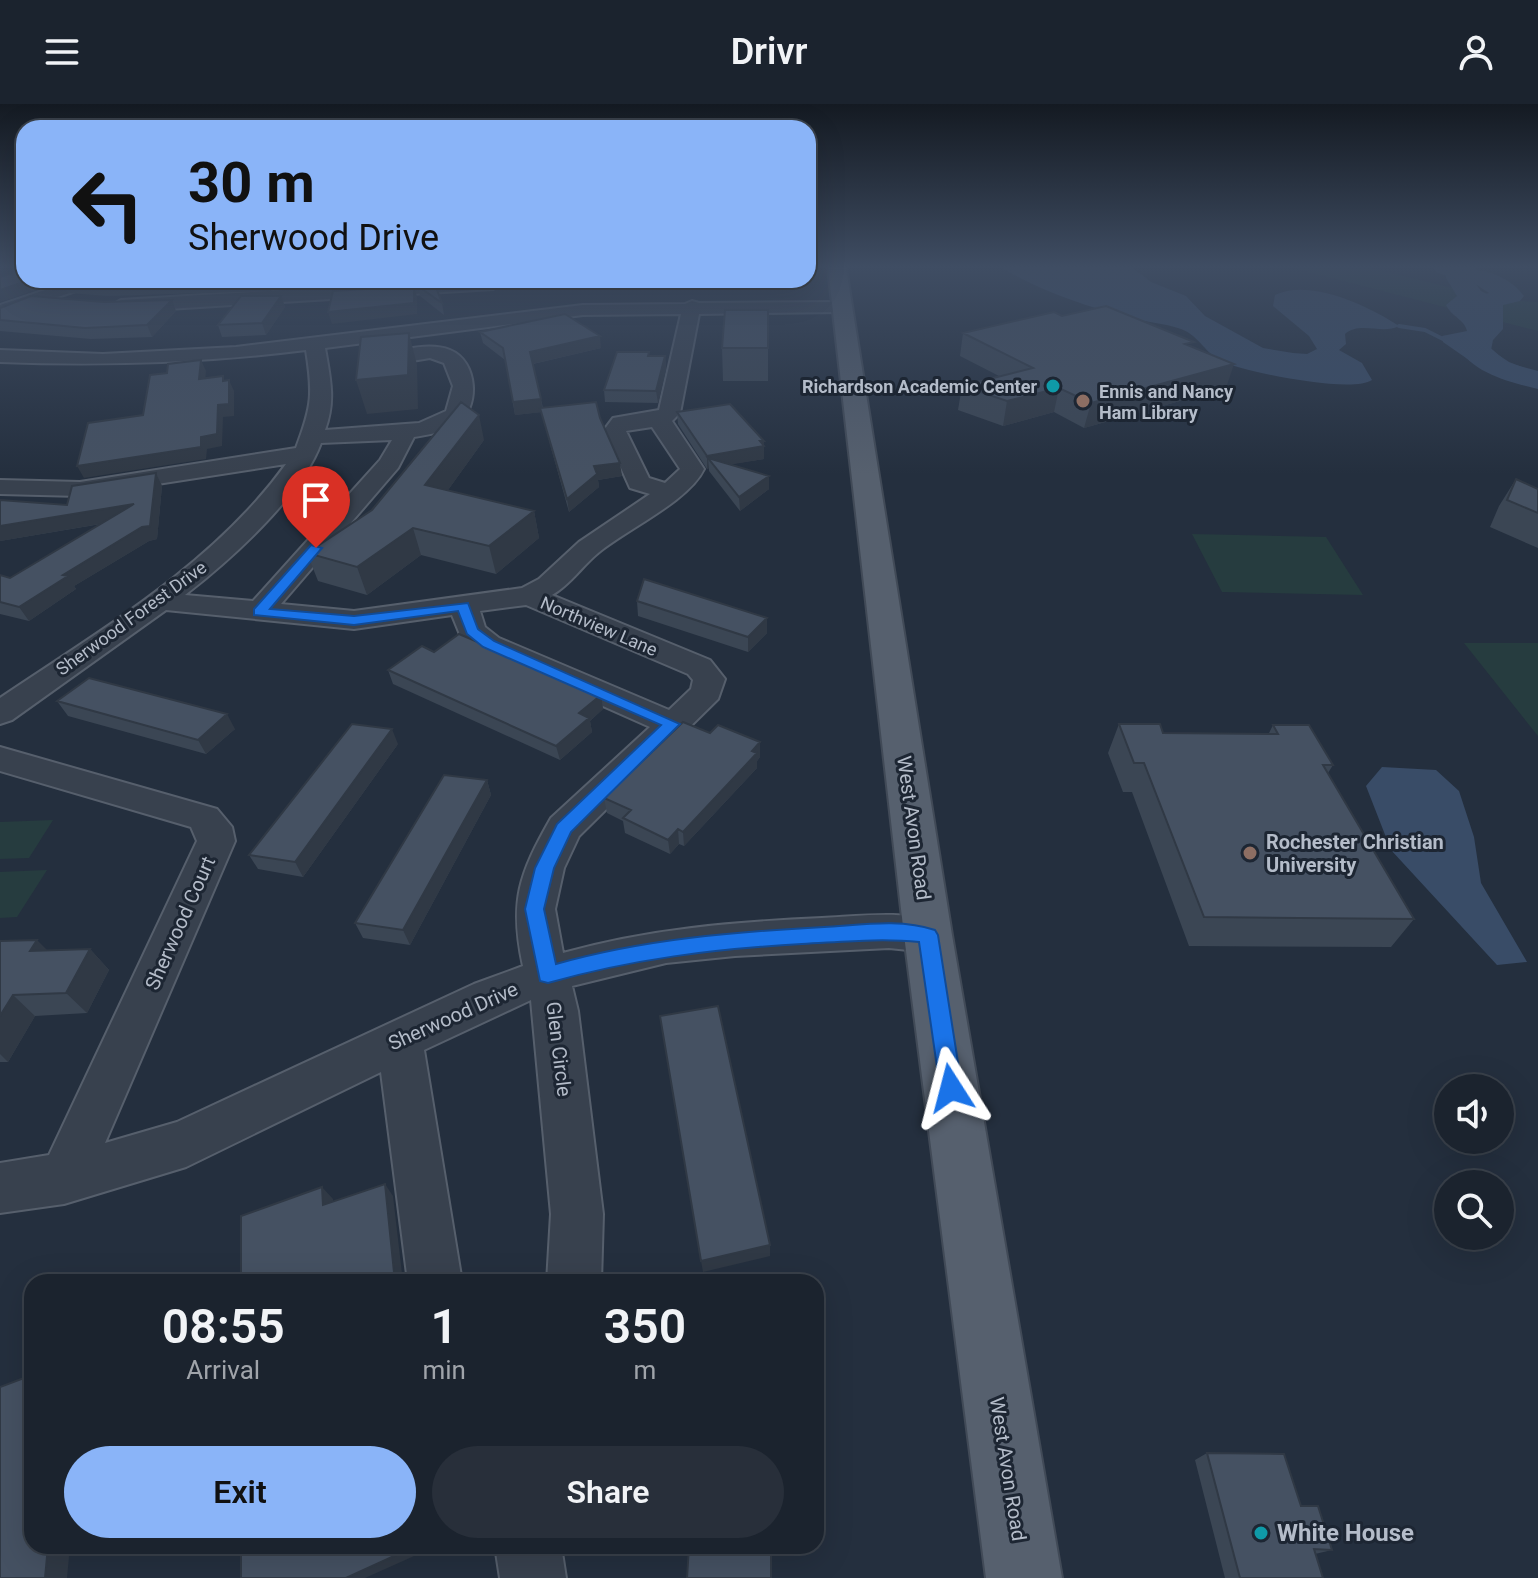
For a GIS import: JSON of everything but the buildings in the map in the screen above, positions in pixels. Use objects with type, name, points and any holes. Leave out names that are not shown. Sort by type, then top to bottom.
[{"type":"main road","name":"West Avon Road","points":[[847,337],[928,935],[1024,1578]]},
{"type":"street","points":[[0,356],[322,360],[385,337]]},
{"type":"street","points":[[671,492],[639,483],[615,430],[621,423],[661,419],[669,413],[685,337]]},
{"type":"street","points":[[0,487],[80,489],[401,431],[448,421],[463,401],[460,370],[452,358],[441,353],[363,362]]},
{"type":"street","name":"Sherwood Forest Drive","points":[[0,713],[14,690],[159,601],[238,535],[276,494],[308,446],[321,411],[322,360]]},
{"type":"street","name":"Northview Lane","points":[[529,596],[549,585],[588,548],[687,479],[692,469],[663,427],[661,419]]},
{"type":"street","points":[[259,612],[390,463],[403,440],[401,431]]},
{"type":"street","points":[[159,601],[364,620],[529,596]]},
{"type":"street","name":"Northview Lane","points":[[529,596],[699,667]]},
{"type":"street","points":[[463,606],[472,631],[488,644],[672,724]]},
{"type":"street","name":"Glen Circle","points":[[574,1274],[577,1214],[556,1011],[535,909],[544,868],[564,828],[707,692],[709,679],[699,667]]},
{"type":"street","name":"Sherwood Court","points":[[0,759],[204,818],[213,827],[216,841],[64,1179]]},
{"type":"street","name":"Sherwood Drive","points":[[0,1188],[64,1179],[186,1143],[490,997],[548,975],[607,958],[666,946],[889,931],[928,935]]},
{"type":"street","points":[[400,1040],[434,1274]]},
{"type":"street","points":[[529,1554],[533,1578]]},
{"type":"green space","points":[[1192,534],[1326,537],[1363,595],[1222,592]]},
{"type":"green space","points":[[1464,643],[1538,643],[1538,736]]},
{"type":"green space","points":[[53,820],[29,858],[0,859],[0,822]]},
{"type":"green space","points":[[47,870],[17,917],[0,918],[0,872]]},
{"type":"water","points":[[1194,337],[1243,337],[1263,348],[1307,354],[1317,349],[1309,337],[1345,337],[1346,344],[1339,350],[1362,363],[1372,380],[1361,384],[1343,384],[1298,380],[1223,362]]},
{"type":"water","points":[[1442,337],[1496,337],[1491,350],[1509,362],[1538,373],[1538,384],[1479,367],[1443,342]]},
{"type":"water","points":[[1382,767],[1436,770],[1459,791],[1474,837],[1481,883],[1527,962],[1497,965],[1391,850],[1366,786]]},
{"type":"waterway","points":[[1439,337],[1443,339]]},
{"type":"waterway","points":[[1478,337],[1469,345],[1498,369],[1538,380]]},
{"type":"place","name":"Richardson Academic Center","points":[[1053,386]]},
{"type":"place","name":"Ennis and Nancy Ham Library","points":[[1083,401]]},
{"type":"place","name":"Rochester Christian University","points":[[1250,853]]},
{"type":"place","name":"White House","points":[[1261,1533]]},
{"type":"route","points":[[316,548],[259,612],[373,620],[463,606],[472,631],[488,644],[672,724],[564,828],[544,868],[535,909],[538,938],[548,975],[607,958],[666,946],[889,931],[928,935],[951,1088]]}]
